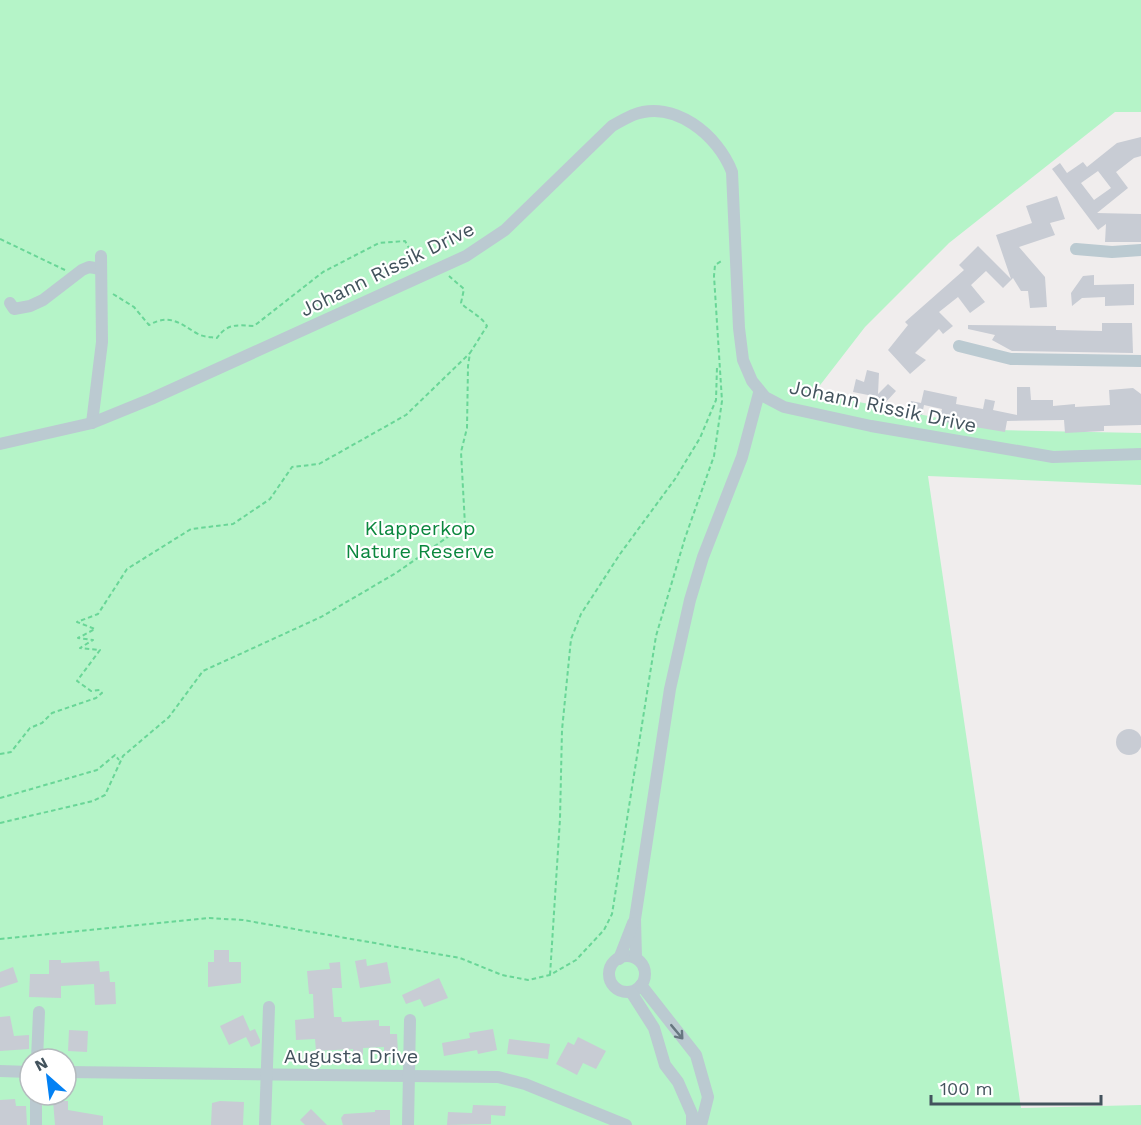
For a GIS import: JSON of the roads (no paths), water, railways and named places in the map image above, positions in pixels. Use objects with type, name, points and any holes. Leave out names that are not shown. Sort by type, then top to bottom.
[{"type":"street","name":"Johann Rissik Drive","points":[[0,444],[92,423],[195,380],[466,256],[505,231],[612,126],[634,114],[651,112],[686,120],[706,131],[726,157],[732,172],[743,360],[759,393],[784,407],[1053,458],[1141,454]]},
{"type":"street","points":[[1076,249],[1112,252],[1141,250]]},
{"type":"street","points":[[92,423],[102,342],[101,256]]},
{"type":"street","points":[[10,303],[14,309],[30,306],[89,267],[101,269]]},
{"type":"street","points":[[959,346],[1011,359],[1141,361]]},
{"type":"street","points":[[636,989],[644,980],[644,968],[636,958],[635,919],[670,689],[690,600],[703,557],[742,457],[759,393]]},
{"type":"street","points":[[635,919],[619,958],[611,968],[610,980],[618,989],[636,989],[696,1055],[708,1097],[702,1125]]},
{"type":"street","points":[[619,958],[636,958]]},
{"type":"street","points":[[636,989],[654,1028],[664,1065],[678,1082],[692,1114],[692,1125]]},
{"type":"street","points":[[265,1125],[269,1007]]},
{"type":"street","points":[[38,1047],[39,1012]]},
{"type":"street","points":[[408,1125],[407,1076],[410,1020]]},
{"type":"street","points":[[0,1071],[18,1071]]},
{"type":"street","name":"Augusta Drive","points":[[78,1072],[512,1079],[626,1125]]},
{"type":"street","points":[[36,1107],[36,1125]]},
{"type":"park label","name":"Klapperkop Nature Reserve","points":[[420,540]]}]
